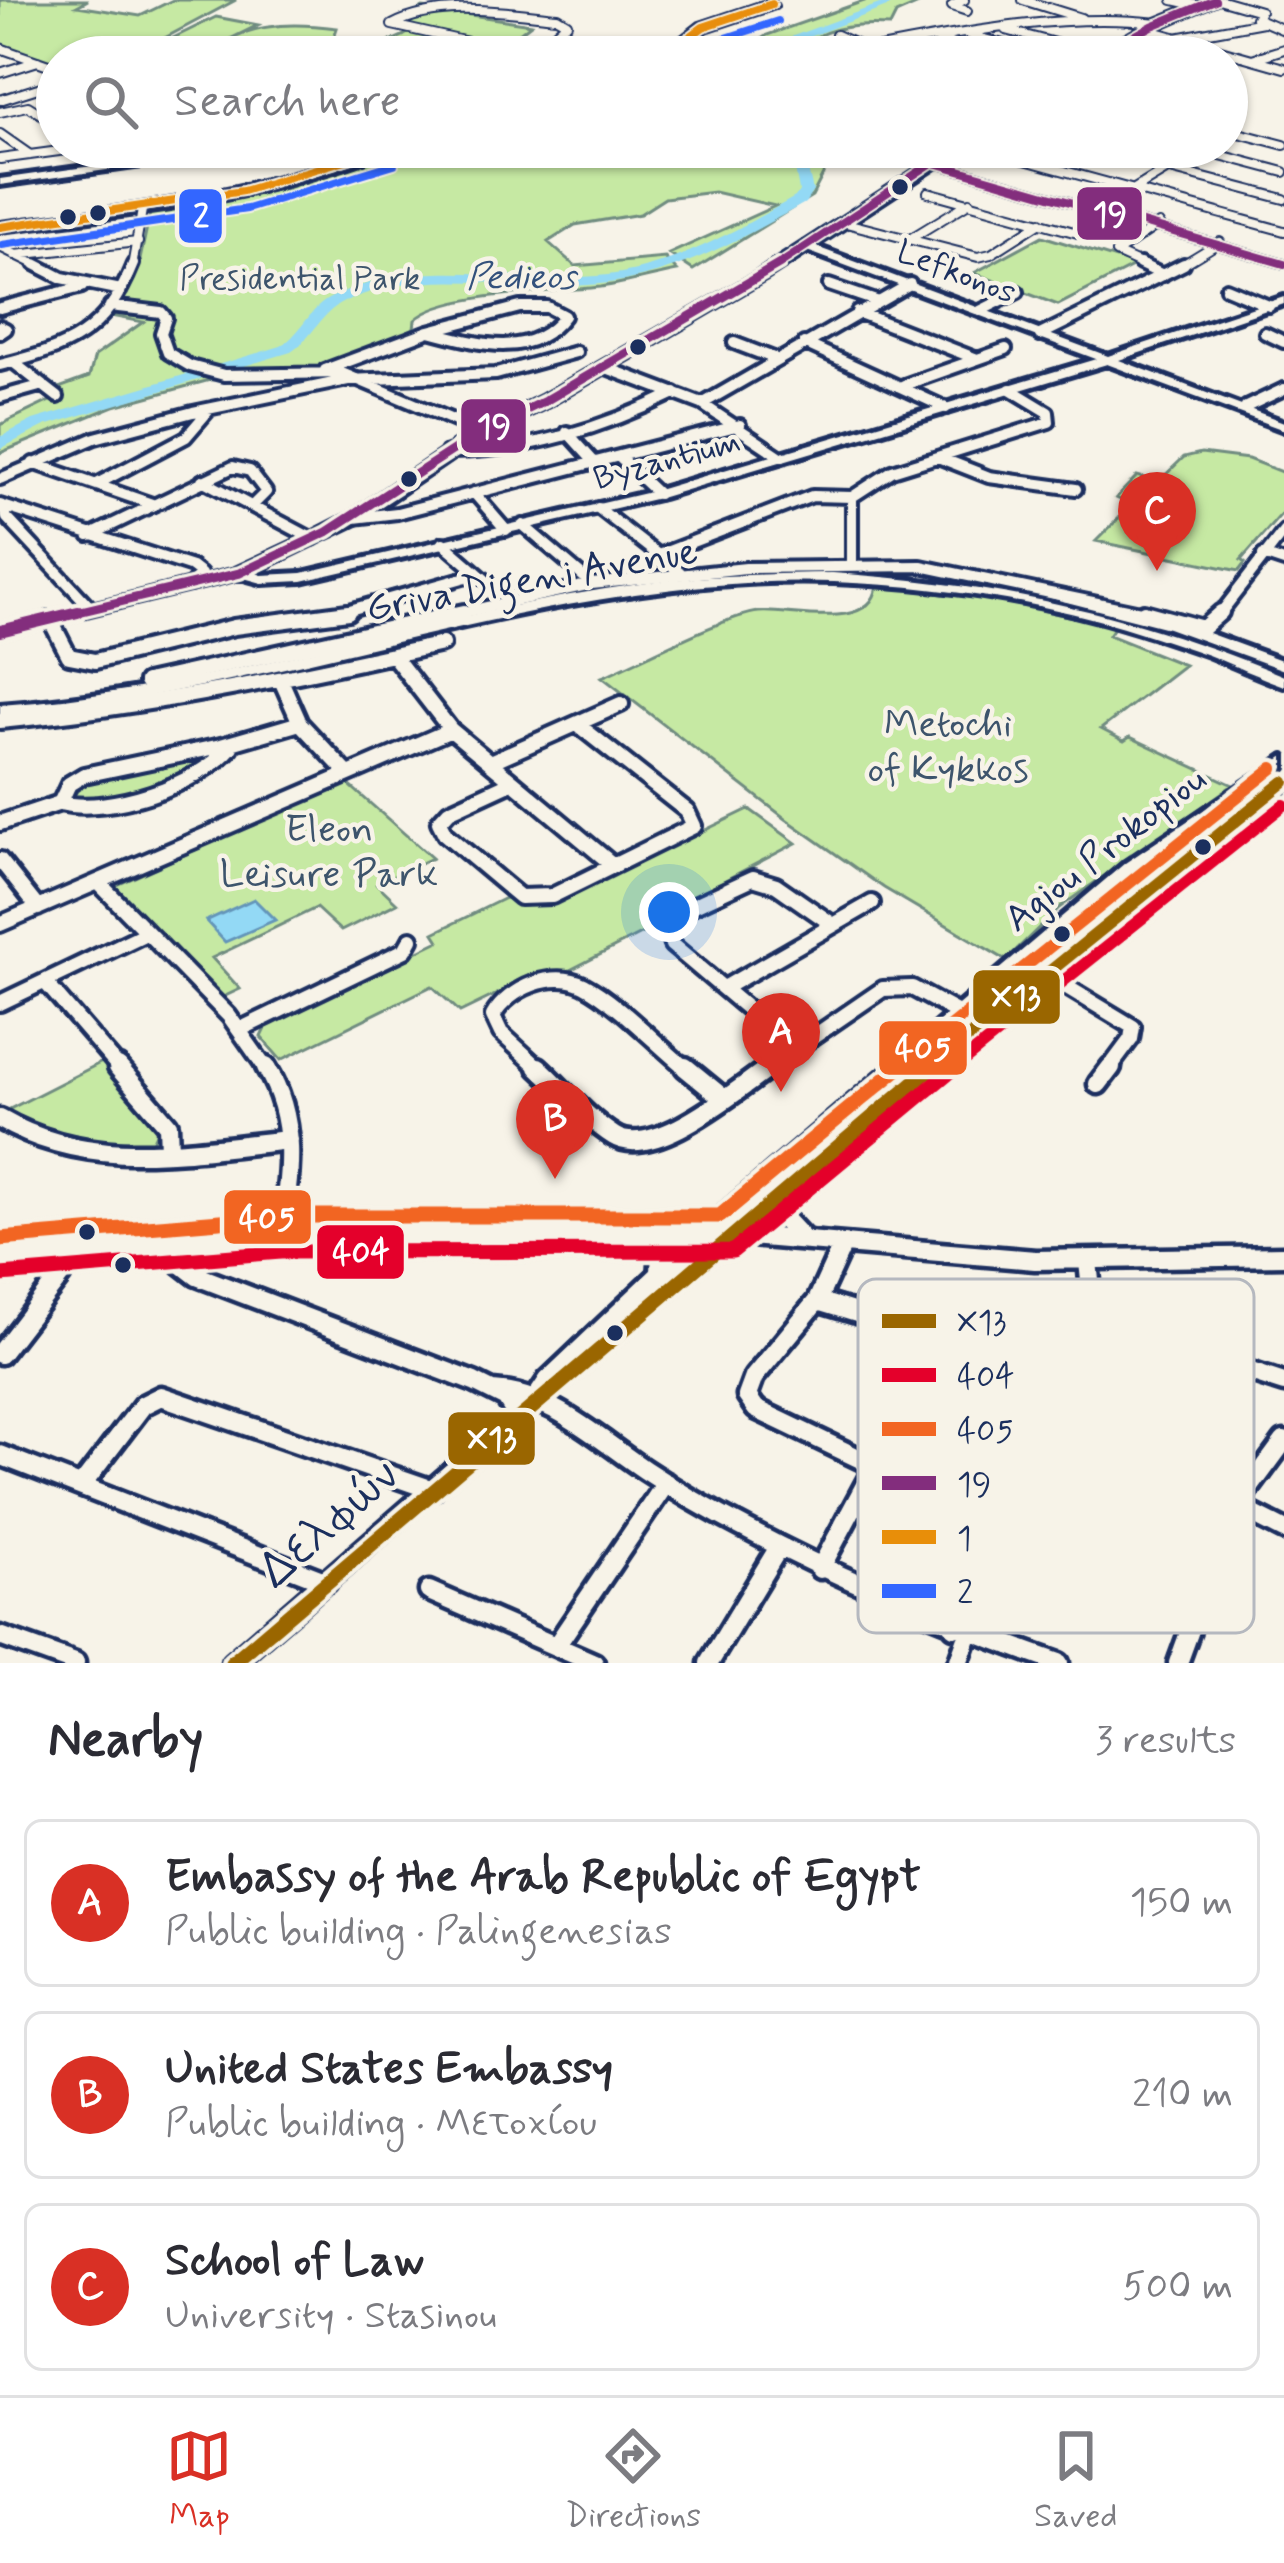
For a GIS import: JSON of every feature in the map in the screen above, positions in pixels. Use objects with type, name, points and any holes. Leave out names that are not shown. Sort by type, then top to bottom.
[{"type":"main road","points":[[1134,36],[1218,0]]},
{"type":"main road","points":[[695,36],[771,1]]},
{"type":"main road","points":[[698,36],[707,28]]},
{"type":"main road","points":[[0,182],[81,168]]},
{"type":"main road","points":[[0,226],[270,189],[329,168]]},
{"type":"main road","points":[[0,631],[240,572],[313,539],[370,508],[447,452],[604,367],[807,247],[929,168]]},
{"type":"main road","name":"Lefkonos","points":[[807,247],[1108,360]]},
{"type":"main road","name":"Byzantium","points":[[240,572],[256,579],[286,579],[658,494],[1145,349],[1284,300]]},
{"type":"main road","points":[[1076,349],[1145,349]]},
{"type":"main road","points":[[1076,349],[1086,361],[1077,369]]},
{"type":"main road","points":[[1139,368],[1132,359],[1145,349]]},
{"type":"main road","points":[[1108,360],[1246,407],[1277,423]]},
{"type":"main road","points":[[1108,360],[1277,423]]},
{"type":"main road","name":"Griva Digeni Avenue","points":[[0,708],[135,690],[616,589],[769,575],[920,573],[1136,621],[1284,674]]},
{"type":"main road","name":"Griva Digeni Avenue","points":[[0,708],[137,694],[616,592],[718,580],[827,577],[958,590],[1068,609],[1284,674]]},
{"type":"main road","name":"Agiou Prokopiou","points":[[726,1234],[789,1184],[971,1019],[1131,866],[1284,761]]},
{"type":"main road","name":"Agiou Prokopiou","points":[[703,1234],[971,1019],[1042,972],[1284,782]]},
{"type":"main road","points":[[789,1184],[779,1214],[807,1240]]},
{"type":"main road","points":[[645,1232],[663,1246],[661,1273]]},
{"type":"main road","points":[[0,1257],[280,1234],[726,1234]]},
{"type":"street","points":[[964,0],[952,6],[967,11]]},
{"type":"street","points":[[1023,0],[1086,21]]},
{"type":"street","points":[[1052,8],[1068,0]]},
{"type":"street","points":[[1173,0],[1200,6]]},
{"type":"street","points":[[1218,0],[1260,11],[1256,17],[1262,22],[1284,30]]},
{"type":"street","points":[[1251,0],[1270,5]]},
{"type":"street","points":[[431,36],[392,25],[407,15],[454,7],[567,22],[551,36]]},
{"type":"street","points":[[1035,14],[1059,23]]},
{"type":"street","points":[[937,36],[999,27],[1137,20],[1172,36]]},
{"type":"street","points":[[1187,36],[1262,22]]},
{"type":"street","points":[[999,27],[1030,36]]},
{"type":"street","points":[[961,32],[975,36]]},
{"type":"street","points":[[0,48],[36,60]]},
{"type":"street","points":[[1252,59],[1284,49]]},
{"type":"street","points":[[1248,58],[1284,68]]},
{"type":"street","points":[[1,73],[36,62]]},
{"type":"street","points":[[0,100],[36,89]]},
{"type":"street","points":[[0,112],[24,106],[36,110]]},
{"type":"street","points":[[1250,136],[1260,129]]},
{"type":"street","points":[[0,134],[30,155]]},
{"type":"street","points":[[1250,136],[1284,145]]},
{"type":"street","points":[[0,159],[36,154]]},
{"type":"street","points":[[1248,162],[1284,172]]},
{"type":"street","points":[[950,168],[1159,224],[1284,264]]},
{"type":"street","points":[[1053,168],[1284,232],[1251,251]]},
{"type":"street","points":[[1161,168],[1284,199]]},
{"type":"street","points":[[1103,208],[1170,168]]},
{"type":"street","points":[[928,192],[1125,246]]},
{"type":"street","points":[[908,240],[970,202]]},
{"type":"street","points":[[0,365],[80,338],[110,306],[121,290],[138,242],[142,210]]},
{"type":"street","points":[[845,223],[985,257],[1041,221]]},
{"type":"street","points":[[1159,224],[1116,255],[1162,275]]},
{"type":"street","points":[[15,255],[138,242]]},
{"type":"street","points":[[1040,335],[1179,270],[1220,242]]},
{"type":"street","points":[[0,247],[28,265],[86,286],[121,290]]},
{"type":"street","points":[[702,404],[910,284]]},
{"type":"street","points":[[829,285],[876,301]]},
{"type":"street","points":[[0,308],[86,286]]},
{"type":"street","points":[[1226,288],[1269,306]]},
{"type":"street","points":[[980,311],[1018,292]]},
{"type":"street","points":[[110,306],[161,312],[168,353],[224,375],[319,371],[355,378],[472,378],[538,367],[576,352]]},
{"type":"street","points":[[319,371],[427,331],[529,307],[554,307],[563,316],[550,334],[498,345],[427,331]]},
{"type":"street","points":[[856,312],[977,359]]},
{"type":"street","points":[[1265,333],[1284,342]]},
{"type":"street","points":[[734,343],[776,359]]},
{"type":"street","points":[[804,343],[946,408]]},
{"type":"street","points":[[904,385],[1006,349]]},
{"type":"street","points":[[355,378],[356,359]]},
{"type":"street","points":[[13,362],[58,397]]},
{"type":"street","points":[[604,367],[702,404],[740,425],[781,457]]},
{"type":"street","points":[[0,479],[119,428],[355,378],[388,397],[481,433]]},
{"type":"street","points":[[0,397],[43,385]]},
{"type":"street","points":[[661,554],[812,496],[851,497],[876,478],[1051,418],[1010,389]]},
{"type":"street","points":[[1246,407],[1284,389]]},
{"type":"street","points":[[447,452],[466,453],[567,432],[628,415],[676,393]]},
{"type":"street","points":[[97,484],[186,436],[210,409]]},
{"type":"street","points":[[354,518],[397,513],[740,425]]},
{"type":"street","points":[[567,432],[596,464]]},
{"type":"street","points":[[938,457],[970,474],[1018,484],[1044,480],[1076,489]]},
{"type":"street","points":[[621,459],[658,494]]},
{"type":"street","points":[[32,463],[152,504]]},
{"type":"street","points":[[89,536],[226,468],[247,469],[266,493],[252,506]]},
{"type":"street","points":[[202,480],[313,539]]},
{"type":"street","points":[[474,494],[506,530]]},
{"type":"street","points":[[851,497],[852,567]]},
{"type":"street","points":[[1,506],[198,570],[201,574],[190,585]]},
{"type":"street","points":[[1,506],[91,608]]},
{"type":"street","points":[[370,508],[397,513]]},
{"type":"street","points":[[598,508],[680,572]]},
{"type":"street","points":[[523,526],[592,584]]},
{"type":"street","points":[[146,682],[592,584],[680,572],[852,567],[920,573],[1094,598],[1203,628],[1212,624],[1284,531]]},
{"type":"street","points":[[443,543],[511,602]]},
{"type":"street","points":[[1263,555],[1284,562]]},
{"type":"street","points":[[50,619],[69,656],[95,661],[234,626],[342,614],[477,574]]},
{"type":"street","points":[[0,721],[77,714],[281,680],[442,644]]},
{"type":"street","points":[[341,668],[342,649]]},
{"type":"street","points":[[393,655],[451,730],[613,865]]},
{"type":"street","points":[[311,656],[324,672]]},
{"type":"street","points":[[281,680],[300,723],[348,774]]},
{"type":"street","points":[[490,762],[621,704]]},
{"type":"street","points":[[60,803],[69,784],[84,775],[209,745],[231,747],[300,723]]},
{"type":"street","points":[[512,782],[449,811],[439,822],[445,834],[520,897],[542,898],[680,834],[695,821],[577,724]]},
{"type":"street","points":[[0,924],[451,730]]},
{"type":"street","points":[[0,823],[60,803],[88,810],[110,806],[219,761],[231,747]]},
{"type":"street","points":[[0,860],[38,908]]},
{"type":"street","points":[[794,1048],[672,945],[665,925],[674,915],[753,878],[776,885],[832,924]]},
{"type":"street","points":[[98,882],[241,1029],[272,1075],[284,1106],[289,1140],[290,1179],[280,1234]]},
{"type":"street","points":[[724,988],[872,903]]},
{"type":"street","points":[[0,1003],[144,934]]},
{"type":"street","points":[[241,1029],[405,950],[411,939]]},
{"type":"street","points":[[1042,972],[1133,1028],[1131,1039],[1099,1084]]},
{"type":"street","points":[[723,1099],[580,983],[538,981],[503,999],[493,1016],[501,1033],[617,1139],[657,1139],[678,1130],[723,1099],[794,1048],[883,988],[912,988],[971,1019]]},
{"type":"street","points":[[45,982],[168,1125],[169,1150]]},
{"type":"street","points":[[0,1119],[22,1135],[74,1153],[289,1140]]},
{"type":"street","name":"Δελφών","points":[[535,1400],[548,1380],[703,1234]]},
{"type":"street","points":[[726,1234],[1088,1261],[1284,1256]]},
{"type":"street","name":"Δελφών","points":[[232,1663],[726,1234]]},
{"type":"street","points":[[166,1240],[179,1262],[197,1276],[494,1391],[509,1401],[517,1416]]},
{"type":"street","points":[[843,1244],[818,1301],[748,1389],[749,1402],[858,1458]]},
{"type":"street","points":[[0,1354],[61,1275],[71,1250]]},
{"type":"street","points":[[1088,1261],[1090,1279]]},
{"type":"street","points":[[818,1301],[858,1313]]},
{"type":"street","points":[[1254,1373],[1284,1383]]},
{"type":"street","points":[[494,1391],[510,1390],[535,1400],[666,1484],[858,1585]]},
{"type":"street","points":[[82,1485],[142,1405],[161,1396],[433,1490]]},
{"type":"street","points":[[1254,1482],[1284,1441]]},
{"type":"street","points":[[0,1455],[327,1582]]},
{"type":"street","points":[[556,1646],[666,1484]]},
{"type":"street","points":[[820,1569],[858,1497]]},
{"type":"street","points":[[1254,1517],[1284,1530]]},
{"type":"street","points":[[709,1663],[778,1547]]},
{"type":"street","points":[[429,1591],[594,1663]]},
{"type":"street","points":[[958,1663],[962,1633]]},
{"type":"street","points":[[973,1633],[1058,1663]]},
{"type":"street","points":[[1178,1663],[1189,1633]]},
{"type":"street","points":[[0,1636],[75,1663]]},
{"type":"green space","points":[[0,0],[88,0],[77,6],[140,16],[173,0],[236,0],[168,36],[36,36],[36,60],[0,47]]},
{"type":"green space","points":[[867,0],[921,3],[896,14],[890,26],[853,26],[819,36],[767,35]]},
{"type":"green space","points":[[423,8],[531,24],[515,36],[403,36],[412,30],[401,27],[405,18]]},
{"type":"green space","points":[[216,17],[258,25],[236,36],[177,36]]},
{"type":"green space","points":[[285,25],[337,28],[334,36],[237,36]]},
{"type":"green space","name":"Presidential Park","points":[[341,168],[826,168],[812,196],[693,270],[669,254],[775,206],[714,192],[665,198],[640,214],[575,225],[548,242],[575,266],[665,258],[677,271],[601,287],[450,304],[415,320],[414,328],[326,370],[210,380],[114,406],[0,453],[0,425],[62,395],[56,389],[89,377],[95,356],[143,322],[110,316],[138,269],[150,213],[287,188]]},
{"type":"green space","points":[[1042,236],[1136,265],[1058,305],[974,273]]},
{"type":"green space","points":[[1201,453],[1248,459],[1284,473],[1284,511],[1241,560],[1245,563],[1239,571],[1096,541],[1132,505],[1116,498],[1137,476],[1158,482],[1184,457]]},
{"type":"green space","name":"Metochi of Kykkos","points":[[877,586],[994,600],[1115,626],[1109,635],[1184,665],[1101,729],[1124,741],[1130,737],[1233,785],[1059,908],[1006,960],[884,888],[602,677],[744,615],[845,614],[871,600]]},
{"type":"green space","points":[[209,752],[212,760],[109,801],[78,801],[74,795],[86,779]]},
{"type":"green space","name":"Eleon Leisure Park","points":[[346,782],[432,858],[377,884],[397,903],[341,931],[316,908],[212,958],[240,989],[221,998],[115,886]]},
{"type":"green space","points":[[749,809],[796,843],[668,910],[654,927],[568,971],[530,978],[460,1012],[432,986],[281,1060],[261,1037],[267,1024],[439,941],[434,933],[505,898],[530,905],[556,902]]},
{"type":"green space","points":[[102,1062],[159,1127],[152,1142],[73,1145],[4,1112]]},
{"type":"water","points":[[254,899],[275,920],[225,942],[206,921]]},
{"type":"waterway","name":"Pedieos","points":[[802,36],[900,0]]},
{"type":"waterway","name":"Pedieos","points":[[0,444],[39,423],[286,349],[302,338],[327,305],[381,283],[437,275],[579,281],[667,265],[800,200],[806,191],[801,168]]},
{"type":"transit line","name":"19","points":[[1134,36],[1215,0]]},
{"type":"transit line","name":"1","points":[[691,36],[703,27],[772,4]]},
{"type":"transit line","name":"2","points":[[732,36],[778,21]]},
{"type":"transit line","name":"1","points":[[0,227],[243,191],[319,168]]},
{"type":"transit line","name":"2","points":[[2,245],[247,209],[381,168]]},
{"type":"transit line","name":"19","points":[[0,631],[240,573],[327,532],[481,432],[545,401],[761,276],[927,168]]},
{"type":"transit line","name":"19","points":[[952,168],[1284,264]]},
{"type":"transit line","name":"405","points":[[0,1239],[280,1216],[720,1216],[1031,958],[1273,768]]},
{"type":"transit line","name":"X13","points":[[232,1663],[884,1106],[1284,782]]},
{"type":"transit line","name":"404","points":[[1,1275],[281,1252],[733,1251],[1053,986],[1284,805]]},
{"type":"place","name":"School of Law","points":[[1157,571]]},
{"type":"place","name":"Embassy of the Arab Republic of Egypt","points":[[781,1092]]},
{"type":"place","name":"United States Embassy","points":[[555,1179]]}]
